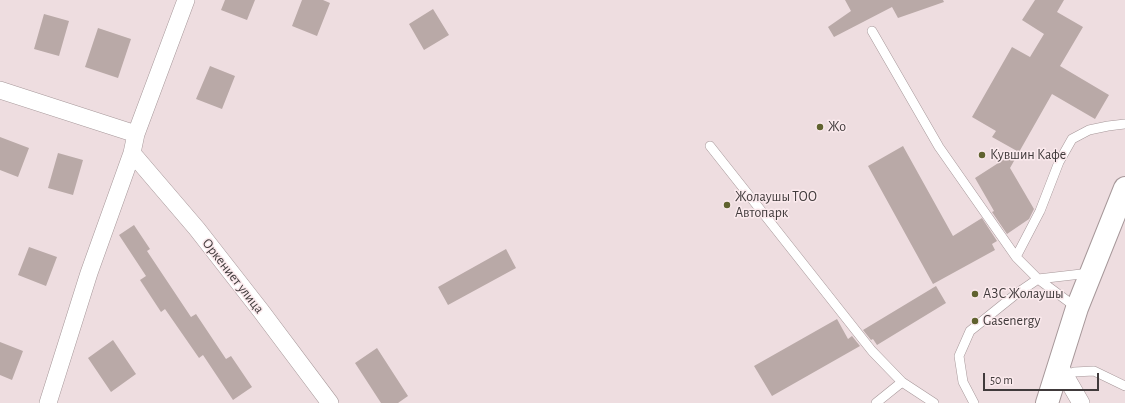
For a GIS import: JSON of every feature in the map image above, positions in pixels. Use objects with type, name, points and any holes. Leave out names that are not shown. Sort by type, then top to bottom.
[{"type":"main road","points":[[1047,403],[1062,370],[1077,308],[1125,188]]},
{"type":"street","points":[[49,402],[89,273],[132,153],[136,134],[186,0]]},
{"type":"street","points":[[0,90],[136,134]]},
{"type":"street","name":"Оркениет улица","points":[[132,153],[202,235],[330,403]]},
{"type":"street","points":[[1062,370],[1081,403]]},
{"type":"lane","points":[[872,31],[939,147],[1016,257],[1038,279],[1077,308]]},
{"type":"lane","points":[[1016,257],[1040,211],[1059,162],[1072,139],[1089,130],[1125,124]]},
{"type":"lane","points":[[710,146],[872,351],[902,382],[934,403]]},
{"type":"lane","points":[[974,403],[963,382],[959,356],[970,331],[1016,294],[1038,279],[1091,273]]},
{"type":"lane","points":[[1062,370],[1074,372],[1094,371],[1125,386]]},
{"type":"lane","points":[[876,403],[902,382]]},
{"type":"building","points":[[225,0],[255,0],[247,20],[221,10]]},
{"type":"building","points":[[302,0],[323,0],[330,3],[317,36],[292,26]]},
{"type":"building","points":[[845,0],[943,0],[944,2],[898,18],[892,7],[834,37],[828,27],[851,11]]},
{"type":"building","points":[[1035,0],[1064,0],[1057,12],[1083,27],[1060,66],[1109,95],[1095,119],[1052,94],[1010,168],[1034,209],[1029,219],[1007,234],[992,212],[994,211],[975,178],[1017,151],[992,137],[996,131],[972,117],[1012,47],[1030,57],[1044,34],[1022,20]]},
{"type":"building","points":[[433,9],[449,35],[424,50],[409,24]]},
{"type":"building","points":[[44,14],[69,21],[59,56],[34,49]]},
{"type":"building","points":[[98,28],[131,39],[118,78],[85,67]]},
{"type":"building","points":[[210,66],[235,76],[222,109],[196,99]]},
{"type":"building","points":[[0,137],[29,148],[18,177],[0,170]]},
{"type":"building","points":[[903,146],[953,236],[982,218],[997,241],[992,244],[995,250],[933,284],[868,166]]},
{"type":"building","points":[[58,153],[83,160],[73,195],[48,188]]},
{"type":"building","points":[[134,225],[150,249],[147,251],[191,317],[196,314],[226,359],[231,356],[252,387],[233,400],[203,355],[199,358],[165,309],[161,312],[140,280],[146,276],[119,235]]},
{"type":"building","points":[[29,247],[57,257],[46,286],[18,275]]},
{"type":"building","points":[[506,249],[516,268],[448,305],[438,287]]},
{"type":"building","points":[[936,286],[946,303],[877,345],[863,330]]},
{"type":"building","points":[[837,319],[848,339],[852,336],[860,346],[772,396],[754,366]]},
{"type":"building","points":[[113,340],[136,374],[111,392],[88,358]]},
{"type":"building","points":[[0,342],[23,351],[12,380],[0,375]]},
{"type":"building","points":[[377,348],[408,396],[398,403],[381,403],[355,363]]},
{"type":"place","name":"Жо","points":[[820,127]]},
{"type":"place","name":"Кувшин Кафе","points":[[982,155]]},
{"type":"place","name":"Жолаушы ТОО Автопарк","points":[[727,205]]},
{"type":"place","name":"АЗС Жолаушы","points":[[975,294]]},
{"type":"place","name":"Gasenergy","points":[[975,321]]}]
